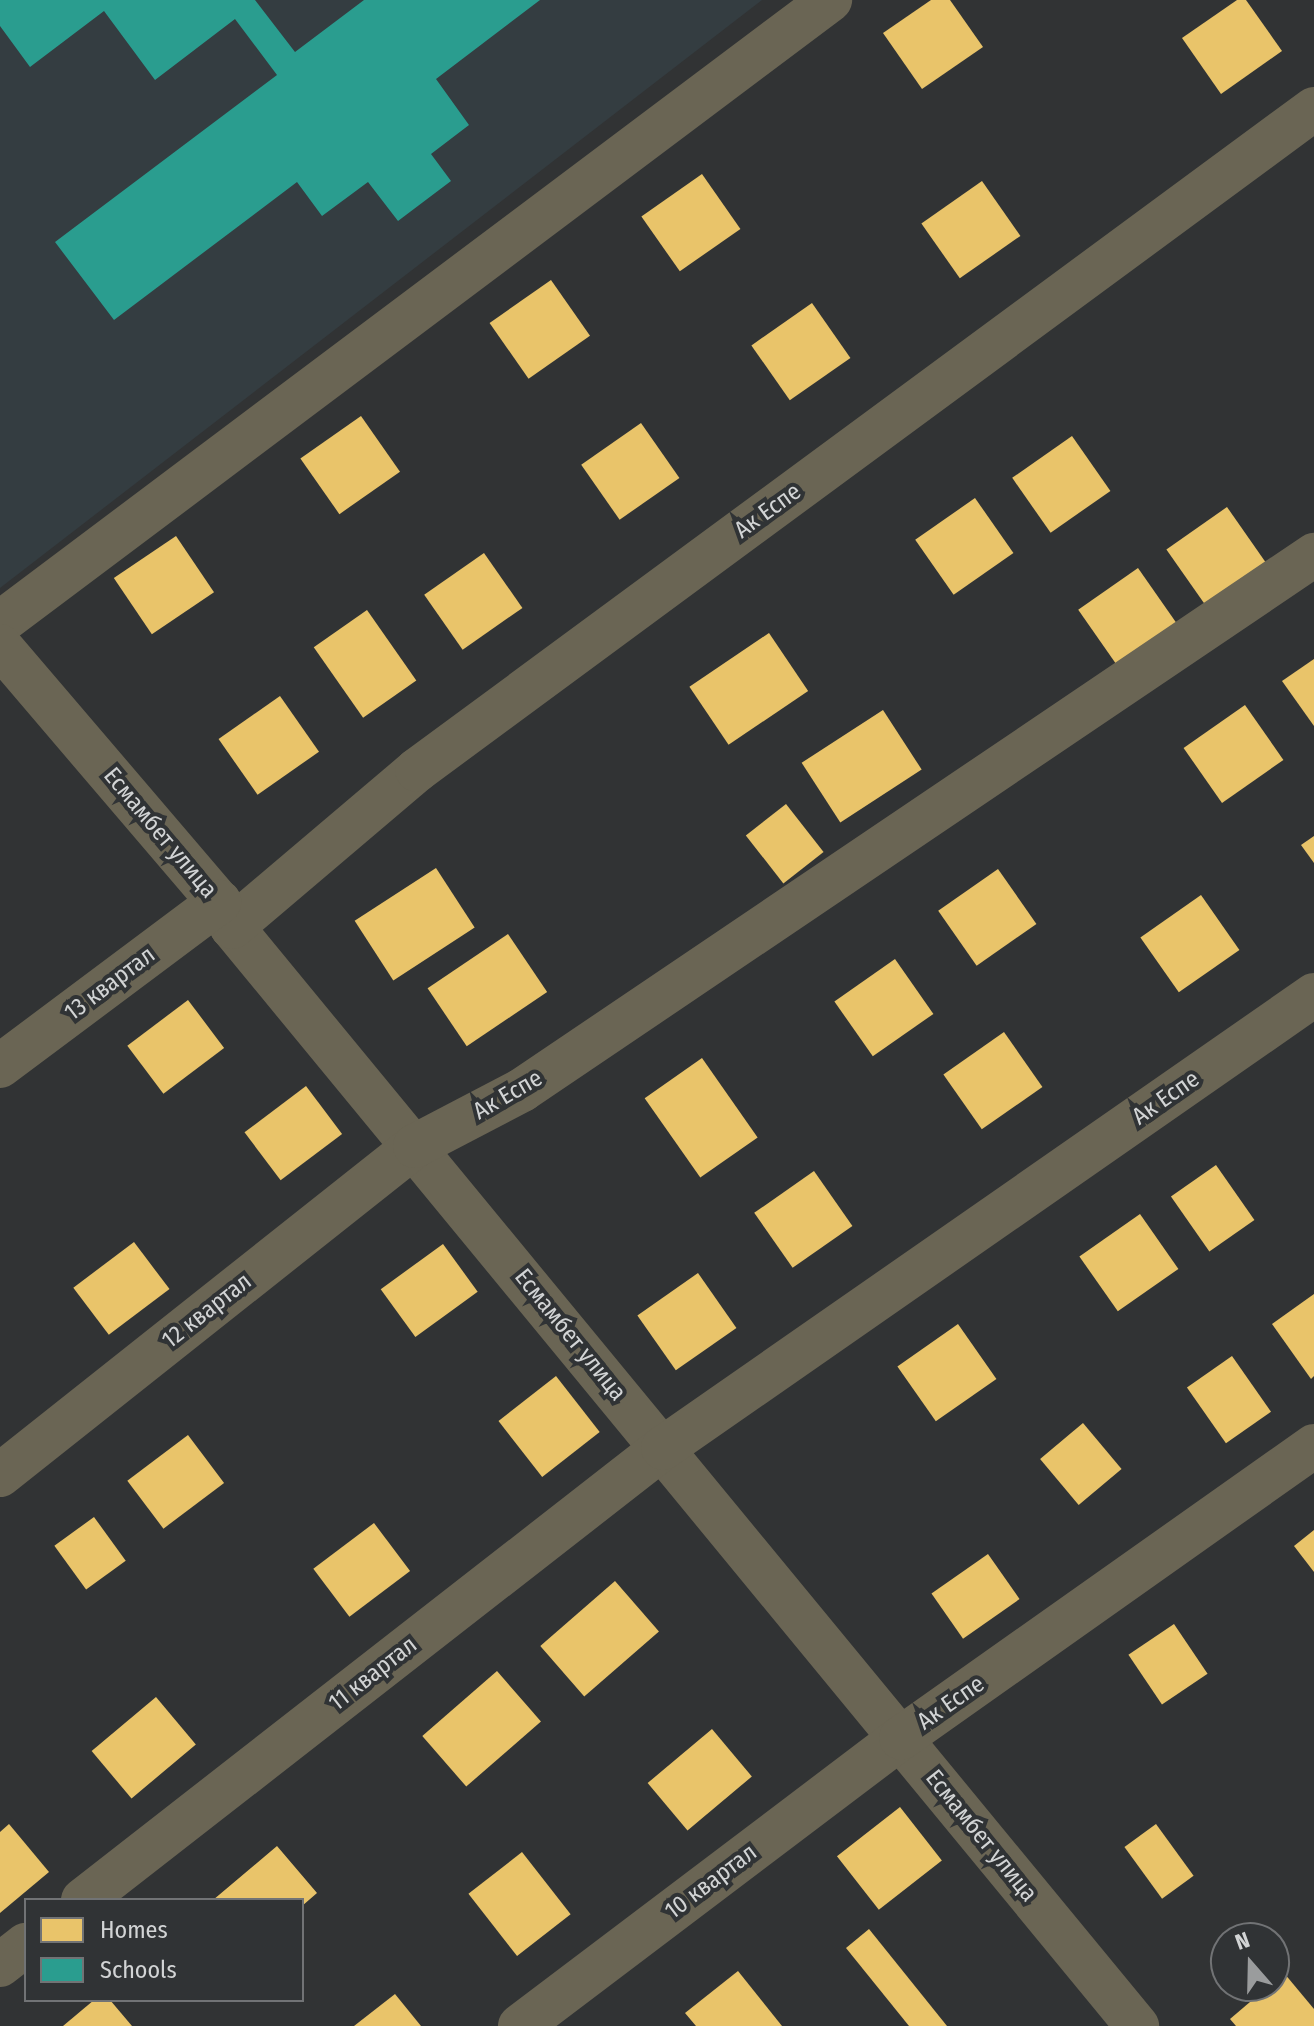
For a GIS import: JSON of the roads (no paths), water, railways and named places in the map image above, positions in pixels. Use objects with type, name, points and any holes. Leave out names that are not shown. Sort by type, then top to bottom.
[{"type":"street","points":[[0,623],[830,0]]},
{"type":"street","name":"Ак Еспе","points":[[226,915],[417,770],[1314,109]]},
{"type":"street","name":"Ак Еспе","points":[[415,1146],[522,1090],[1314,555]]},
{"type":"street","name":"Есмамбет улица","points":[[0,646],[226,915],[1137,2026]]},
{"type":"street","name":"13 квартал","points":[[0,1066],[226,915]]},
{"type":"street","name":"Ак Еспе","points":[[663,1448],[1314,995]]},
{"type":"street","name":"12 квартал","points":[[0,1475],[415,1146]]},
{"type":"street","name":"Ак Еспе","points":[[901,1738],[1314,1446]]},
{"type":"street","name":"11 квартал","points":[[86,1898],[663,1448]]},
{"type":"street","name":"10 квартал","points":[[520,2026],[901,1738]]},
{"type":"street","points":[[0,1965],[24,1947]]}]
